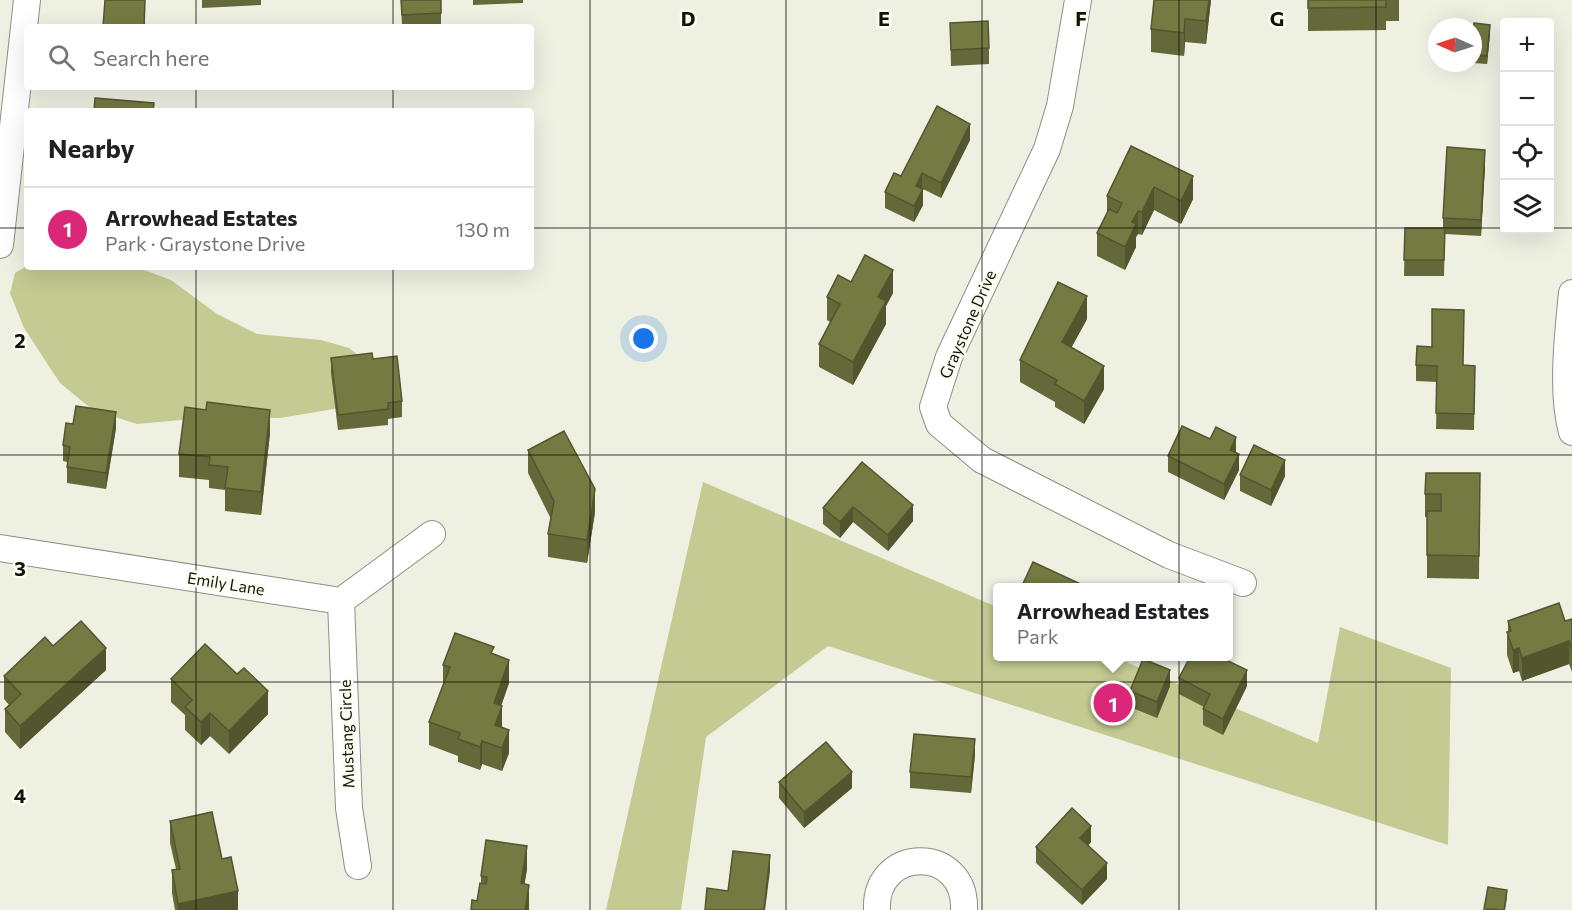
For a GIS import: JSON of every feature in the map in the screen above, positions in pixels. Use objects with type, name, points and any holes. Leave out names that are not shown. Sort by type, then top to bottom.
[{"type":"street","points":[[24,24],[27,0]]},
{"type":"street","name":"Graystone Drive","points":[[1078,0],[1060,106],[1047,149],[949,357],[933,408],[939,424],[982,460],[1169,555],[1243,584]]},
{"type":"street","points":[[0,245],[24,27]]},
{"type":"street","points":[[1572,293],[1567,342],[1567,384],[1572,432]]},
{"type":"street","points":[[341,601],[432,534]]},
{"type":"street","name":"Emily Lane","points":[[0,548],[341,601]]},
{"type":"street","name":"Mustang Circle","points":[[341,601],[349,808],[358,866]]},
{"type":"street","points":[[877,910],[877,898],[885,878],[900,865],[919,860],[938,864],[954,876],[963,893],[964,910]]},
{"type":"green space","points":[[24,268],[24,270],[144,270],[171,280],[217,314],[257,334],[321,340],[349,348],[370,365],[373,389],[334,409],[280,418],[203,418],[137,424],[93,410],[60,383],[24,328],[10,293],[15,273]]},
{"type":"green space","points":[[703,482],[993,605],[993,661],[1123,661],[1318,743],[1340,627],[1451,668],[1448,845],[828,646],[706,737],[681,910],[606,910]]},
{"type":"building","points":[[105,0],[145,0],[144,24],[103,24]]},
{"type":"building","points":[[401,0],[441,0],[441,13],[402,15]]},
{"type":"building","points":[[1154,0],[1209,0],[1206,21],[1185,19],[1184,33],[1151,29]]},
{"type":"building","points":[[1308,0],[1386,0],[1386,7],[1308,8]]},
{"type":"building","points":[[988,21],[989,48],[951,50],[950,23]]},
{"type":"building","points":[[1482,24],[1490,25],[1487,56],[1482,56]]},
{"type":"building","points":[[95,98],[154,103],[153,108],[94,108]]},
{"type":"building","points":[[937,106],[970,124],[941,183],[922,173],[916,186],[923,189],[914,206],[885,192],[894,173],[901,176]]},
{"type":"building","points":[[1131,146],[1193,176],[1181,201],[1154,187],[1142,212],[1138,211],[1132,222],[1136,224],[1125,247],[1097,233],[1109,209],[1117,213],[1122,203],[1107,196]]},
{"type":"building","points":[[1447,147],[1485,150],[1481,220],[1443,218]]},
{"type":"building","points":[[1405,228],[1445,228],[1444,260],[1404,260]]},
{"type":"building","points":[[865,255],[893,270],[878,297],[886,301],[853,362],[819,344],[840,304],[827,297],[838,275],[851,282]]},
{"type":"building","points":[[1058,282],[1087,296],[1062,342],[1104,366],[1084,401],[1055,384],[1057,380],[1020,360]]},
{"type":"building","points":[[1432,309],[1464,310],[1463,365],[1475,366],[1474,414],[1436,413],[1437,366],[1416,365],[1417,346],[1432,347]]},
{"type":"building","points":[[372,353],[373,359],[397,356],[402,401],[388,403],[388,409],[338,415],[331,358]]},
{"type":"building","points":[[207,402],[270,410],[261,492],[225,488],[228,467],[209,465],[210,457],[179,454],[185,407],[206,410]]},
{"type":"building","points":[[76,406],[116,412],[106,473],[67,467],[70,447],[63,445],[66,423],[73,424]]},
{"type":"building","points":[[1182,426],[1210,439],[1216,427],[1236,437],[1230,450],[1239,454],[1224,484],[1168,456]]},
{"type":"building","points":[[564,431],[595,489],[587,540],[548,534],[554,501],[528,450]]},
{"type":"building","points":[[1254,445],[1285,460],[1271,490],[1240,475]]},
{"type":"building","points":[[862,462],[913,505],[888,535],[853,507],[840,522],[823,508]]},
{"type":"building","points":[[1426,473],[1480,473],[1479,556],[1427,555],[1427,511],[1441,511],[1441,494],[1425,494]]},
{"type":"building","points":[[1033,562],[1078,583],[1023,583]]},
{"type":"building","points":[[1559,603],[1565,621],[1572,619],[1572,649],[1569,641],[1522,658],[1519,648],[1513,650],[1507,632],[1511,631],[1508,621]]},
{"type":"building","points":[[81,621],[106,648],[20,726],[5,709],[21,694],[4,676],[45,637],[53,646]]},
{"type":"building","points":[[455,633],[494,647],[491,653],[509,660],[494,703],[502,706],[495,725],[509,730],[502,748],[482,741],[480,747],[458,739],[460,733],[429,722],[450,667],[443,665]]},
{"type":"building","points":[[205,644],[237,674],[244,668],[268,691],[229,731],[210,713],[201,722],[185,707],[192,700],[171,679]]},
{"type":"building","points":[[1142,661],[1170,670],[1157,702],[1130,691]]},
{"type":"building","points":[[1188,661],[1228,661],[1247,670],[1223,719],[1203,709],[1210,694],[1179,678]]},
{"type":"building","points":[[914,734],[975,739],[971,777],[910,772]]},
{"type":"building","points":[[826,742],[852,772],[804,812],[779,782]]},
{"type":"building","points":[[1072,808],[1091,826],[1080,838],[1107,863],[1082,890],[1036,847]]},
{"type":"building","points":[[212,812],[222,859],[231,857],[238,891],[178,904],[172,870],[180,869],[170,821]]},
{"type":"building","points":[[486,840],[527,846],[521,883],[529,885],[525,910],[471,910],[472,900],[477,901],[480,883],[486,884],[487,877],[481,876]]},
{"type":"building","points":[[733,851],[770,855],[764,910],[705,910],[707,888],[728,891]]},
{"type":"building","points":[[1488,887],[1507,890],[1504,910],[1484,909]]},
{"type":"place","name":"Arrowhead Estates","points":[[1113,703]]}]
